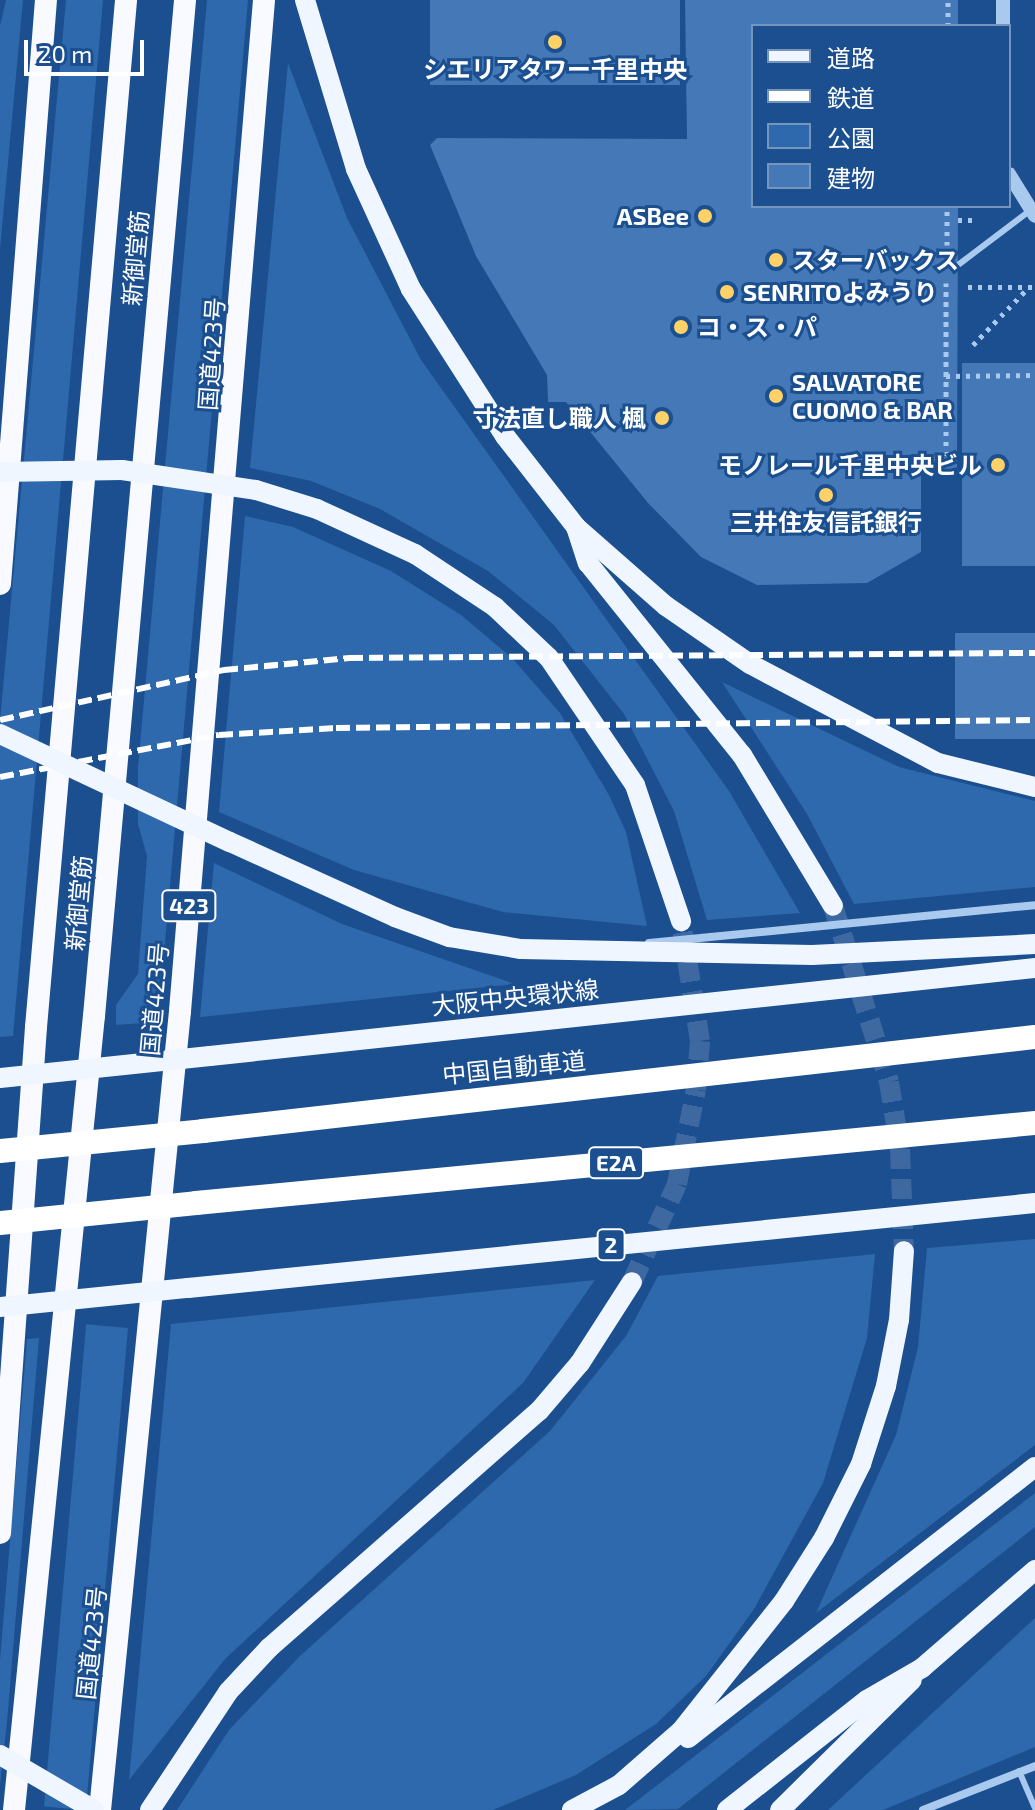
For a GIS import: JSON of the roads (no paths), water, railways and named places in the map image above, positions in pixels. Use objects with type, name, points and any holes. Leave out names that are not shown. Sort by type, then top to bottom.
[{"type":"highway","points":[[0,584],[46,0]]},
{"type":"highway","name":"新御堂筋","points":[[0,1533],[36,1027],[126,0]]},
{"type":"highway","name":"新御堂筋","points":[[14,1810],[93,1031],[185,0]]},
{"type":"highway","name":"国道423号","points":[[97,1810],[180,1011],[264,0]]},
{"type":"highway","name":"中国自動車道","points":[[0,1151],[1035,1037]]},
{"type":"highway","name":"E2A","points":[[0,1223],[1035,1123]]},
{"type":"main road","points":[[305,0],[351,154],[411,289],[505,436],[576,527],[666,606],[750,664],[938,763],[1035,787]]},
{"type":"main road","points":[[0,466],[12,420]]},
{"type":"main road","points":[[0,472],[122,470],[256,490],[317,509],[415,554],[495,607],[549,658],[635,785],[681,921]]},
{"type":"main road","points":[[576,527],[588,563],[774,802],[833,906]]},
{"type":"main road","points":[[0,734],[321,888],[449,937],[561,954],[812,955],[1035,944]]},
{"type":"main road","name":"大阪中央環状線","points":[[0,1078],[1035,968]]},
{"type":"main road","name":"2","points":[[0,1307],[1035,1203]]},
{"type":"main road","points":[[619,1785],[702,1708],[824,1538],[861,1464],[886,1386],[899,1320],[904,1251]]},
{"type":"main road","points":[[150,1810],[228,1692],[269,1648],[539,1411],[580,1363],[632,1282]]},
{"type":"main road","points":[[572,1810],[619,1785],[1035,1467]]},
{"type":"main road","points":[[780,1810],[922,1668],[1035,1570]]},
{"type":"main road","points":[[727,1810],[867,1700],[922,1668]]},
{"type":"main road","points":[[0,1755],[97,1810]]},
{"type":"street","points":[[1003,0],[1003,24]]},
{"type":"street","points":[[1011,177],[1032,214]]},
{"type":"street","points":[[561,954],[1035,905]]},
{"type":"street","points":[[923,1810],[1035,1766]]},
{"type":"lane","points":[[958,265],[1032,214]]},
{"type":"lane","points":[[1019,1770],[1035,1808]]},
{"type":"tunnel","points":[[833,906],[889,1082],[900,1149],[904,1251]]},
{"type":"tunnel","points":[[632,1282],[677,1184],[696,1090],[700,1041],[681,921]]},
{"type":"railway","points":[[0,720],[224,670],[349,658],[1035,653]]},
{"type":"railway","points":[[0,777],[219,735],[336,728],[1035,720]]},
{"type":"place","name":"シエリアタワー千里中央","points":[[555,42]]},
{"type":"place","name":"ASBee","points":[[705,216]]},
{"type":"place","name":"スターバックス","points":[[776,260]]},
{"type":"place","name":"SENRITOよみうり","points":[[727,292]]},
{"type":"place","name":"コ・ス・パ","points":[[681,327]]},
{"type":"place","name":"SALVATORE CUOMO & BAR","points":[[776,396]]},
{"type":"place","name":"寸法直し職人 楓","points":[[662,418]]},
{"type":"place","name":"モノレール千里中央ビル","points":[[998,465]]},
{"type":"place","name":"三井住友信託銀行","points":[[826,495]]}]
